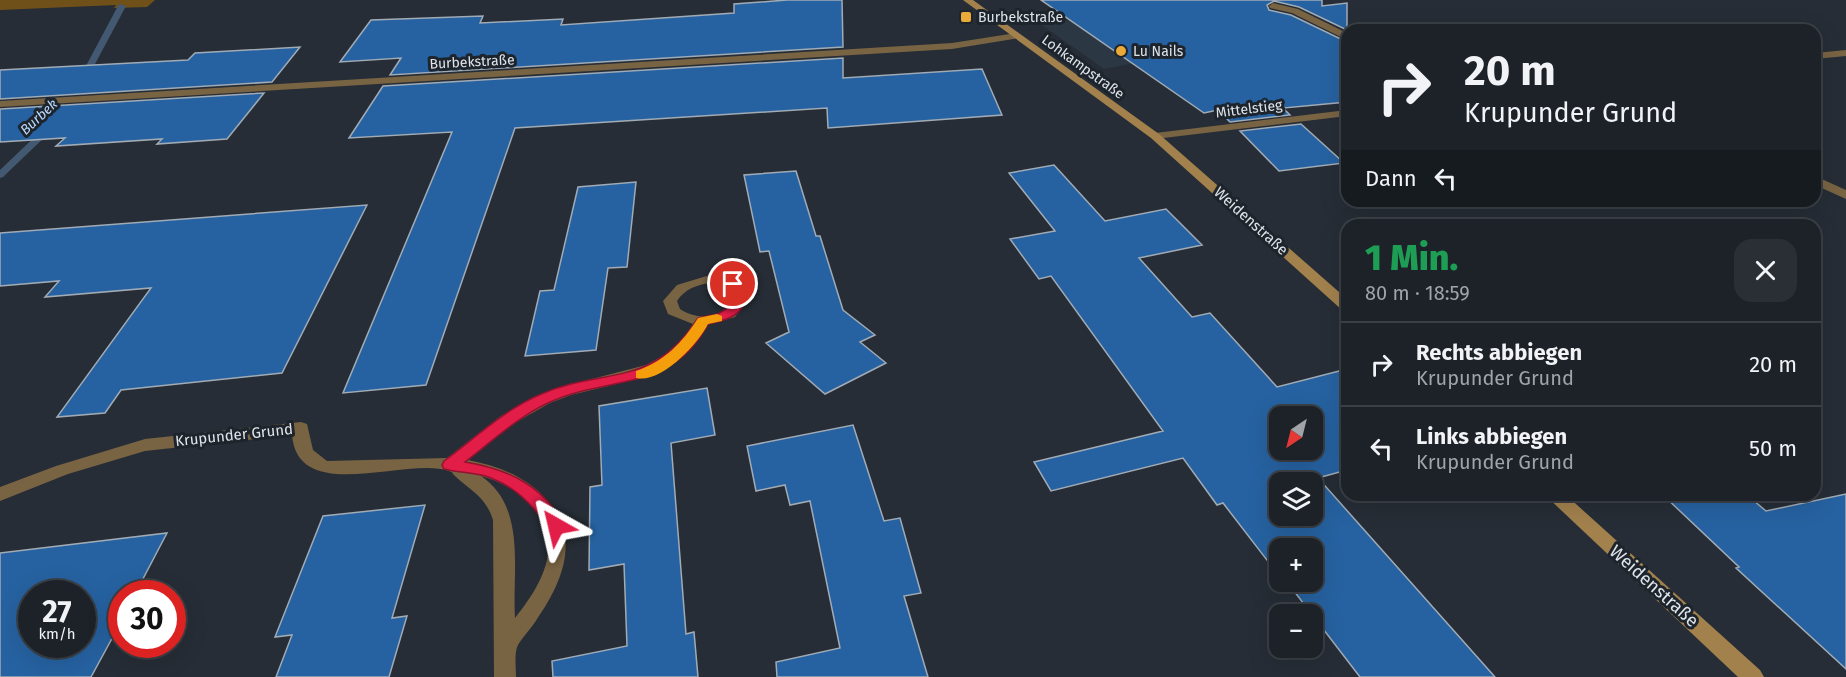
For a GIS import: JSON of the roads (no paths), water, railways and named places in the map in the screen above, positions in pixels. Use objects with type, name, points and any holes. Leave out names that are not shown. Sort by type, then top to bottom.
[{"type":"street","name":"Lohkampstraße","points":[[967,0],[1155,135]]},
{"type":"street","points":[[1273,6],[1295,11],[1341,34]]},
{"type":"street","name":"Burbekstraße","points":[[0,104],[951,46],[1016,36]]},
{"type":"street","points":[[1821,55],[1846,53]]},
{"type":"street","name":"Mittelstieg","points":[[1155,135],[1341,114]]},
{"type":"street","name":"Weidenstraße","points":[[1155,135],[1341,302]]},
{"type":"street","points":[[1821,183],[1846,195]]},
{"type":"street","points":[[450,465],[542,399],[567,390],[626,379],[651,371],[675,356],[694,337],[703,321],[722,317],[735,309],[741,298],[738,288],[726,281],[710,279],[692,282],[678,290],[670,301],[673,311],[685,319],[703,321]]},
{"type":"street","name":"Krupunder Grund","points":[[0,494],[62,470],[145,445],[301,428],[300,439],[304,451],[312,461],[327,466],[344,468],[428,461],[494,472],[522,488],[543,506],[556,526],[557,559],[548,586],[530,615],[508,642]]},
{"type":"street","name":"Krupunder Grund","points":[[450,465],[479,482],[493,498],[503,517],[507,537],[504,585],[508,642],[505,677]]},
{"type":"street","name":"Weidenstraße","points":[[1561,501],[1754,677]]},
{"type":"waterway","name":"Burbek","points":[[83,79],[122,6]]},
{"type":"waterway","name":"Burbek","points":[[0,175],[47,130]]},
{"type":"place","name":"Burbekstraße","points":[[966,17]]},
{"type":"place","name":"Lu Nails","points":[[1121,51]]}]
